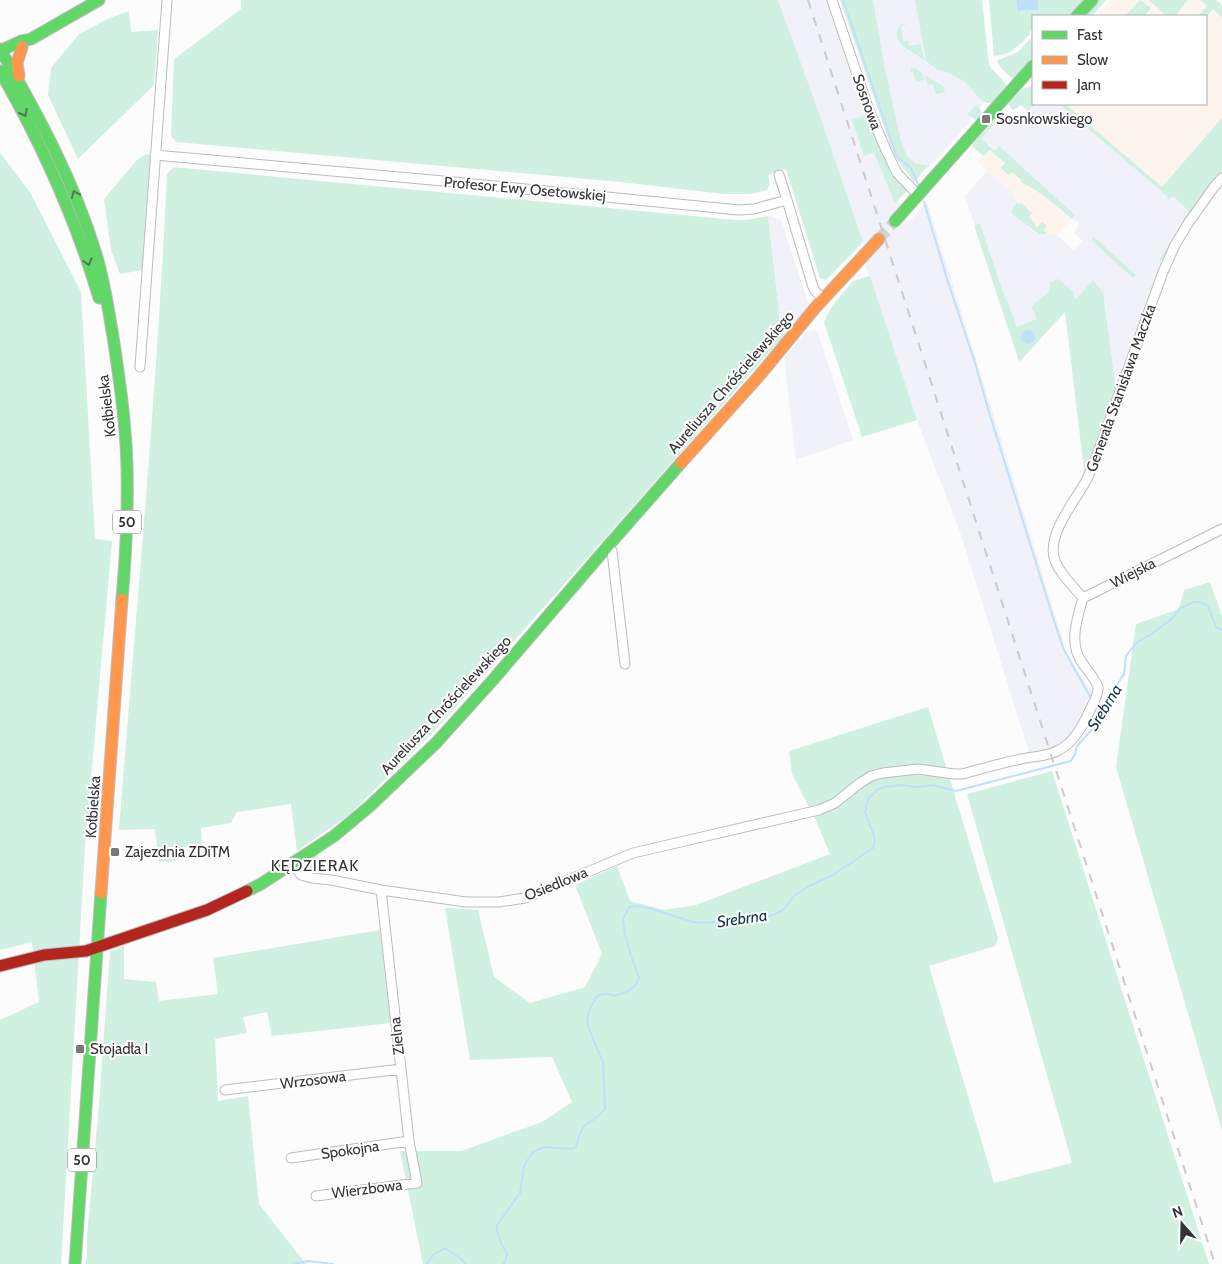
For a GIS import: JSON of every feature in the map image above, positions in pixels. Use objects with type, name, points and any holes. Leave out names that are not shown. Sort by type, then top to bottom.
[{"type":"main road","points":[[1,54],[22,47],[31,39],[99,0]]},
{"type":"main road","points":[[1078,15],[1092,0]]},
{"type":"main road","points":[[1,54],[21,41],[31,39]]},
{"type":"main road","points":[[22,47],[17,63],[23,88]]},
{"type":"main road","name":"50","points":[[1,54],[41,121],[65,170],[87,225],[109,306],[115,353]]},
{"type":"main road","points":[[895,221],[1032,67]]},
{"type":"main road","name":"50","points":[[0,71],[42,147],[66,201],[88,260],[115,353]]},
{"type":"main road","name":"Aureliusza Chróścielewskiego","points":[[0,966],[44,955],[86,951],[183,919],[221,904],[261,884],[334,836],[370,806],[416,762],[492,681],[879,238]]},
{"type":"main road","name":"Kołbielska","points":[[75,1264],[127,509],[126,435],[115,353]]},
{"type":"street","points":[[140,367],[167,0]]},
{"type":"street","name":"Sosnowa","points":[[832,0],[869,110],[886,150],[897,173],[919,196]]},
{"type":"street","name":"Profesor Ewy Osetowskiej","points":[[155,155],[458,182],[739,210],[787,200]]},
{"type":"street","points":[[779,175],[812,284],[824,299]]},
{"type":"street","name":"Generała Stanisława Maczka","points":[[1082,598],[1060,570],[1054,558],[1053,546],[1057,531],[1096,458],[1163,272],[1175,245],[1199,208],[1222,178]]},
{"type":"street","name":"Wiejska","points":[[1082,598],[1222,529]]},
{"type":"street","points":[[608,546],[612,551],[625,664]]},
{"type":"street","name":"Osiedlowa","points":[[293,864],[301,875],[308,878],[466,902],[499,902],[525,898],[633,853],[819,810],[835,803],[871,776],[918,769],[962,774],[1023,758],[1048,754],[1059,750],[1078,733],[1098,691],[1096,684],[1079,659],[1075,649],[1074,639],[1082,598]]},
{"type":"street","name":"Zielna","points":[[381,890],[400,1070],[417,1183]]},
{"type":"street","name":"Wrzosowa","points":[[226,1090],[400,1070]]},
{"type":"street","name":"Spokojna","points":[[291,1158],[410,1141]]},
{"type":"street","name":"Wierzbowa","points":[[316,1196],[417,1183]]},
{"type":"shaded area","points":[[778,0],[829,0],[907,224],[927,202],[1066,651],[1100,703],[1093,717],[1074,741],[1048,761],[1030,761],[1029,752],[961,535],[917,420],[865,264],[869,259]]},
{"type":"shaded area","points":[[873,0],[920,0],[984,43],[985,102],[969,120],[970,122],[931,165],[916,164],[907,156],[901,141]]},
{"type":"shaded area","points":[[1111,0],[1211,0],[1222,10],[1222,137],[1168,198],[1060,105],[1207,105],[1207,15],[1098,15]]},
{"type":"shaded area","points":[[1011,104],[1060,105],[1168,197],[1172,193],[1194,212],[1161,261],[1164,265],[1142,329],[1124,365],[1115,392],[1093,281],[1019,361],[965,196],[987,171],[1013,193],[1017,203],[1012,209],[1012,214],[1038,234],[1058,235],[1073,250],[1083,241],[1074,233],[1079,222],[1072,219],[981,139],[1004,112],[1024,125],[1033,116],[1021,105],[1015,109]]},
{"type":"shaded area","points":[[992,148],[1072,219],[1057,235],[1039,234],[1012,214],[1013,193],[977,162],[982,155],[985,155]]},
{"type":"shaded area","points":[[768,216],[781,220],[809,305],[782,338]]},
{"type":"shaded area","points":[[817,330],[853,440],[796,460],[784,357],[807,332]]},
{"type":"green space","points":[[241,0],[778,0],[863,242],[826,280],[820,278],[786,169],[768,175],[770,183],[767,190],[750,194],[723,194],[621,182],[176,142],[171,136],[174,59],[241,9]]},
{"type":"green space","points":[[840,0],[873,0],[901,141],[907,156],[916,164],[931,165],[914,182],[894,155]]},
{"type":"green space","points":[[915,0],[982,0],[989,65],[1008,89],[996,101],[987,103],[981,100],[965,82],[950,73],[938,70],[926,61]]},
{"type":"green space","points":[[989,0],[1016,0],[1017,11],[1038,10],[1038,0],[1087,0],[1074,15],[1032,15],[1030,34],[1010,52],[994,56]]},
{"type":"green space","points":[[1096,0],[1106,0],[1093,15],[1083,15]]},
{"type":"green space","points":[[1140,0],[1151,8],[1145,15],[1126,15]]},
{"type":"green space","points":[[1149,0],[1188,0],[1176,15],[1166,15]]},
{"type":"green space","points":[[1200,0],[1216,0],[1222,5],[1222,17],[1213,9],[1207,17],[1207,15],[1199,15],[1207,6]]},
{"type":"green space","points":[[129,11],[131,32],[158,30],[154,85],[78,159],[48,95],[51,68],[79,34],[110,18]]},
{"type":"green space","points":[[902,23],[906,25],[901,26],[903,41],[908,41],[909,46],[921,44],[924,60],[903,46],[899,40],[897,32]]},
{"type":"green space","points":[[1032,37],[1032,62],[1015,81],[997,62],[1018,52]]},
{"type":"green space","points":[[912,68],[922,73],[924,80],[916,82],[913,72],[910,72]]},
{"type":"green space","points":[[925,75],[944,87],[945,92],[936,94],[933,84],[928,85]]},
{"type":"green space","points":[[1032,86],[1033,105],[1029,109],[1035,114],[1034,116],[1021,105],[1013,110],[1008,104],[1022,89]]},
{"type":"green space","points":[[976,105],[982,113],[978,122],[968,114]]},
{"type":"green space","points":[[1060,105],[1066,105],[1162,187],[1222,118],[1222,178],[1194,212],[1161,261],[1159,260],[1189,215],[1188,210],[1173,196],[1168,200],[1168,197]]},
{"type":"green space","points":[[1002,111],[1014,117],[1004,113],[981,139],[995,151],[999,146],[1075,215],[1072,219],[1041,194],[1020,182],[1022,181],[1012,172],[1008,175],[1001,168],[1005,163],[990,150],[983,156],[973,147],[972,145]]},
{"type":"green space","points":[[868,113],[908,190],[895,203],[874,153],[864,156],[852,120]]},
{"type":"green space","points":[[0,153],[30,192],[81,292],[95,539],[112,541],[85,847],[61,1264],[0,1264],[0,1020],[39,1002],[32,942],[0,950]]},
{"type":"green space","points":[[146,154],[151,155],[143,270],[120,274],[111,250],[104,199],[137,160]]},
{"type":"green space","points":[[173,167],[735,220],[768,216],[782,338],[437,728],[349,815],[297,851],[291,804],[237,812],[231,823],[201,828],[202,846],[176,848],[176,861],[159,862],[155,829],[119,830],[152,420],[167,174]]},
{"type":"green space","points":[[1017,202],[1021,203],[1032,213],[1029,217],[1037,227],[1042,222],[1046,225],[1044,230],[1046,234],[1039,234],[1012,214],[1012,209]]},
{"type":"green space","points":[[980,224],[1017,327],[1037,319],[1032,308],[1036,302],[1049,292],[1050,282],[1058,279],[1073,291],[1075,300],[1093,280],[1103,292],[1116,391],[1085,478],[1065,312],[1019,361],[974,225]]},
{"type":"green space","points":[[1093,236],[1136,275],[1133,278],[1092,241]]},
{"type":"green space","points":[[870,276],[917,420],[862,437],[824,322],[832,306],[853,281]]},
{"type":"green space","points":[[1210,582],[1222,616],[1222,1130],[1116,767],[1136,624],[1179,609],[1184,590]]},
{"type":"green space","points":[[928,707],[998,938],[995,946],[929,966],[994,1183],[1072,1163],[967,794],[1052,771],[1209,1264],[423,1264],[400,1151],[461,1151],[542,1122],[572,1102],[552,1057],[470,1060],[445,908],[478,910],[494,977],[530,1003],[585,987],[602,954],[575,885],[617,866],[630,901],[664,910],[696,905],[830,854],[816,821],[792,774],[789,751]]},
{"type":"green space","points":[[316,853],[318,857],[314,872],[311,874],[305,871],[303,865]]},
{"type":"green space","points":[[380,930],[391,1023],[272,1036],[267,1012],[243,1017],[247,1033],[215,1039],[218,1101],[248,1096],[259,1204],[307,1264],[85,1264],[110,951],[124,946],[124,979],[156,982],[159,1001],[218,994],[213,958]]},
{"type":"water","points":[[1016,0],[1038,0],[1038,10],[1017,11]]},
{"type":"water","points":[[1028,330],[1033,332],[1035,337],[1033,342],[1028,344],[1023,342],[1021,337],[1023,332]]},
{"type":"waterway","points":[[843,0],[897,157],[911,168],[919,187]]},
{"type":"waterway","points":[[924,202],[1056,627],[1064,650],[1091,698]]},
{"type":"waterway","name":"Srebrna","points":[[503,1264],[507,1254],[498,1236],[497,1225],[520,1193],[524,1166],[532,1153],[544,1147],[571,1149],[576,1147],[583,1128],[601,1114],[605,1108],[603,1063],[587,1020],[596,997],[604,994],[613,996],[625,992],[632,988],[639,978],[625,935],[623,919],[629,907],[639,906],[693,922],[705,923],[773,915],[783,910],[795,895],[833,875],[873,848],[875,841],[865,812],[868,799],[877,790],[884,787],[901,785],[917,787],[933,785],[956,791],[1071,761],[1077,746],[1097,724],[1109,697],[1124,674],[1126,656],[1136,643],[1173,618],[1179,609],[1193,602],[1201,602],[1208,606],[1216,627],[1222,630]]},
{"type":"waterway","points":[[1096,703],[1104,709]]},
{"type":"waterway","name":"Srebrna","points":[[427,1264],[433,1255],[445,1248],[466,1264]]},
{"type":"waterway","name":"Srebrna","points":[[294,1264],[308,1261],[333,1264]]},
{"type":"tunnel","points":[[879,239],[895,221]]},
{"type":"railway","points":[[808,0],[1215,1264]]},
{"type":"traffic: fast","points":[[0,51],[21,41],[31,39],[99,0]]},
{"type":"traffic: fast","points":[[1078,15],[1092,0]]},
{"type":"traffic: fast","points":[[0,49],[66,174],[87,227],[102,276],[118,374],[126,451],[127,516],[122,599]]},
{"type":"traffic: fast","points":[[895,221],[1032,67]]},
{"type":"traffic: fast","points":[[0,71],[30,126],[56,182],[90,268],[99,298]]},
{"type":"traffic: fast","points":[[247,891],[261,884],[334,836],[370,806],[436,743],[681,463]]},
{"type":"traffic: fast","points":[[75,1264],[101,893]]},
{"type":"traffic: slow","points":[[19,76],[17,63],[22,47]]},
{"type":"traffic: slow","points":[[681,463],[759,376],[815,308],[879,239]]},
{"type":"traffic: slow","points":[[101,893],[122,599]]},
{"type":"traffic: jam","points":[[0,966],[44,955],[86,951],[207,910],[247,891]]},
{"type":"place","name":"Sosnkowskiego","points":[[986,119]]},
{"type":"place","name":"Zajezdnia ZDiTM","points":[[115,852]]},
{"type":"place","name":"Stojadła I","points":[[80,1049]]},
{"type":"district","name":"KĘDZIERAK","points":[[315,865]]}]
